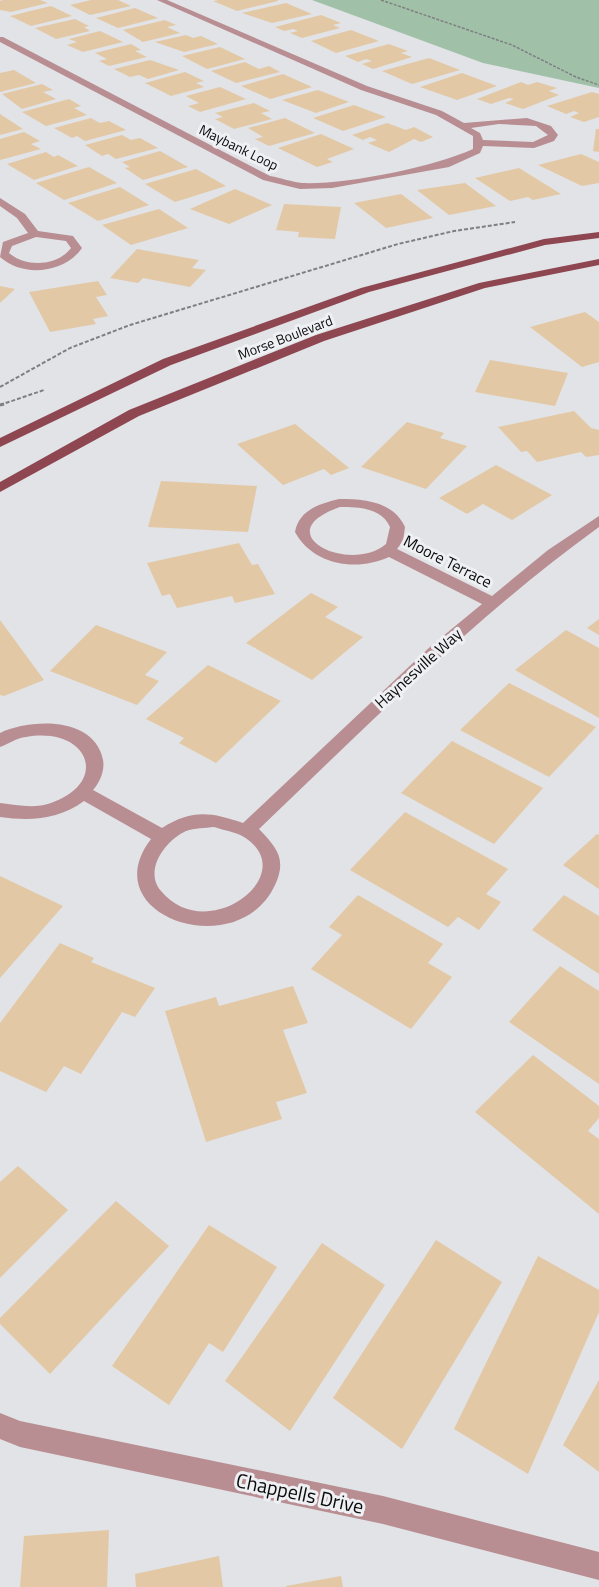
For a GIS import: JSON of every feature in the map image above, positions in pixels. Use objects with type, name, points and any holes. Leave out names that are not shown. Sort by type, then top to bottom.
[{"type":"main road","name":"Morse Boulevard","points":[[0,443],[167,362],[365,290],[544,242],[599,234]]},
{"type":"main road","name":"Morse Boulevard","points":[[0,488],[134,413],[320,338],[483,285],[599,262]]},
{"type":"street","points":[[161,0],[364,88],[439,113],[477,135],[479,143],[534,145],[551,139],[553,135],[546,126],[525,121],[464,126]]},
{"type":"street","name":"Maybank Loop","points":[[0,39],[267,178],[300,186],[332,185],[449,164],[477,151],[479,143]]},
{"type":"street","points":[[0,201],[21,216],[35,234],[69,238],[77,248],[67,259],[45,265],[13,262],[3,254],[7,244],[14,239],[35,234]]},
{"type":"street","name":"Moore Terrace","points":[[354,502],[368,505],[387,513],[398,525],[400,534],[397,543],[389,551],[360,561],[342,560],[312,549],[304,540],[301,530],[304,520],[324,506],[354,502]]},
{"type":"street","name":"Haynesville Way","points":[[248,829],[381,702],[491,602],[599,520]]},
{"type":"street","name":"Moore Terrace","points":[[389,551],[491,602]]},
{"type":"street","points":[[0,741],[24,731],[45,729],[64,731],[80,738],[92,749],[96,763],[94,778],[84,793],[53,811],[34,815],[0,810]]},
{"type":"street","points":[[84,793],[163,837]]},
{"type":"street","points":[[214,820],[248,829],[262,841],[271,856],[273,873],[267,890],[254,904],[235,914],[213,920],[191,919],[171,911],[155,899],[146,884],[145,867],[150,850],[163,837],[178,827],[214,820]]},
{"type":"street","name":"Chappells Drive","points":[[0,1426],[20,1434],[383,1510],[599,1566]]},
{"type":"path","points":[[381,0],[398,9],[441,20],[514,45],[569,75],[599,86]]},
{"type":"path","points":[[0,387],[70,348],[141,322],[398,244],[454,231],[523,221]]},
{"type":"green space","points":[[312,0],[599,0],[599,88],[483,63]]},
{"type":"building","points":[[40,0],[48,3],[11,12],[0,10],[0,1]]},
{"type":"building","points":[[91,0],[118,0],[131,6],[90,15],[70,5]]},
{"type":"building","points":[[213,1],[278,1],[237,11]]},
{"type":"building","points":[[286,3],[312,14],[272,23],[242,13]]},
{"type":"building","points":[[51,6],[72,16],[31,26],[10,16]]},
{"type":"building","points":[[135,8],[158,18],[118,28],[96,18]]},
{"type":"building","points":[[321,15],[341,23],[333,25],[340,28],[302,38],[290,33],[298,31],[293,29],[284,31],[275,27]]},
{"type":"building","points":[[75,19],[89,26],[84,27],[90,31],[56,39],[35,28]]},
{"type":"building","points":[[165,20],[176,25],[167,27],[180,33],[143,42],[123,30]]},
{"type":"building","points":[[351,30],[379,41],[336,53],[311,41]]},
{"type":"building","points":[[100,31],[123,42],[83,52],[67,45],[77,42],[69,39]]},
{"type":"building","points":[[186,35],[193,38],[201,36],[218,44],[184,52],[155,42]]},
{"type":"building","points":[[131,44],[141,50],[135,51],[147,57],[109,66],[99,61],[107,59],[95,53]]},
{"type":"building","points":[[389,44],[408,51],[401,53],[412,57],[373,69],[362,64],[372,61],[366,59],[358,62],[345,56]]},
{"type":"building","points":[[220,47],[245,59],[207,69],[182,56]]},
{"type":"building","points":[[429,58],[460,70],[412,84],[382,71]]},
{"type":"building","points":[[150,60],[179,70],[148,79],[139,75],[130,77],[114,69]]},
{"type":"building","points":[[245,62],[259,69],[269,66],[280,72],[236,83],[211,71]]},
{"type":"building","points":[[14,70],[36,83],[0,92],[0,73]]},
{"type":"building","points":[[185,72],[204,81],[196,83],[204,87],[171,96],[145,83]]},
{"type":"building","points":[[462,73],[497,86],[457,100],[420,87]]},
{"type":"building","points":[[283,74],[312,87],[270,99],[241,86]]},
{"type":"building","points":[[521,82],[528,85],[537,82],[557,88],[549,91],[559,95],[523,109],[505,103],[514,99],[509,98],[491,104],[477,99]]},
{"type":"building","points":[[42,84],[53,90],[43,92],[56,99],[22,109],[2,94]]},
{"type":"building","points":[[220,87],[246,99],[200,112],[188,106],[199,103],[186,96]]},
{"type":"building","points":[[318,90],[349,102],[316,113],[282,100]]},
{"type":"building","points":[[592,92],[599,94],[599,117],[584,122],[570,117],[579,113],[574,111],[566,114],[547,106]]},
{"type":"building","points":[[69,99],[81,106],[74,108],[87,115],[46,126],[22,112]]},
{"type":"building","points":[[254,103],[270,111],[261,113],[272,119],[234,129],[215,119],[223,117],[215,113]]},
{"type":"building","points":[[354,105],[386,117],[343,131],[313,118]]},
{"type":"building","points":[[0,114],[23,129],[0,135]]},
{"type":"building","points":[[91,118],[100,123],[109,121],[126,130],[85,141],[77,136],[72,138],[54,128]]},
{"type":"building","points":[[285,118],[315,133],[269,146],[255,139],[263,137],[248,128]]},
{"type":"building","points":[[387,123],[406,130],[414,127],[433,137],[421,142],[414,139],[389,152],[368,143],[377,140],[370,137],[363,140],[352,135]]},
{"type":"building","points":[[596,129],[599,129],[599,152],[593,151]]},
{"type":"building","points":[[24,132],[40,141],[31,144],[41,149],[0,160],[0,139]]},
{"type":"building","points":[[321,134],[354,149],[327,159],[333,162],[317,167],[278,148]]},
{"type":"building","points":[[122,135],[131,140],[140,138],[158,148],[116,159],[108,154],[102,156],[85,145]]},
{"type":"building","points":[[160,151],[188,167],[143,180],[125,168],[130,167],[122,162]]},
{"type":"building","points":[[46,152],[54,157],[58,155],[78,166],[34,180],[7,164]]},
{"type":"building","points":[[581,154],[599,162],[599,183],[582,186],[538,165]]},
{"type":"building","points":[[89,167],[117,183],[64,200],[36,183]]},
{"type":"building","points":[[519,168],[561,194],[533,200],[528,197],[510,201],[475,178]]},
{"type":"building","points":[[196,169],[226,186],[175,202],[145,184]]},
{"type":"building","points":[[465,183],[496,206],[449,215],[417,190]]},
{"type":"building","points":[[120,187],[149,205],[98,221],[68,203]]},
{"type":"building","points":[[235,189],[272,205],[229,224],[190,209]]},
{"type":"building","points":[[401,194],[433,218],[386,228],[354,203]]},
{"type":"building","points":[[284,204],[341,207],[335,239],[298,237],[299,232],[276,230]]},
{"type":"building","points":[[159,209],[188,228],[131,245],[102,225]]},
{"type":"building","points":[[137,249],[199,260],[192,268],[206,270],[190,287],[143,278],[138,283],[110,278]]},
{"type":"building","points":[[98,281],[107,295],[96,297],[108,316],[93,319],[96,324],[50,332],[29,292]]},
{"type":"building","points":[[0,286],[15,289],[0,303]]},
{"type":"building","points":[[585,312],[599,322],[599,362],[582,367],[530,327]]},
{"type":"building","points":[[490,360],[568,373],[555,406],[475,392]]},
{"type":"building","points":[[574,411],[591,428],[599,430],[599,455],[586,457],[581,452],[537,462],[527,451],[521,452],[498,427]]},
{"type":"building","points":[[407,422],[444,433],[440,438],[467,446],[426,489],[361,467]]},
{"type":"building","points":[[295,424],[349,468],[331,475],[324,469],[283,485],[237,444]]},
{"type":"building","points":[[496,465],[552,495],[512,520],[483,504],[467,514],[439,498]]},
{"type":"building","points":[[161,481],[257,486],[248,532],[148,527]]},
{"type":"building","points":[[239,543],[252,565],[258,564],[275,594],[235,603],[232,596],[177,608],[170,594],[162,596],[147,563]]},
{"type":"building","points":[[311,593],[338,607],[325,617],[363,637],[312,680],[246,643]]},
{"type":"building","points":[[599,619],[599,635],[587,628]]},
{"type":"building","points":[[0,620],[44,680],[4,696],[0,695]]},
{"type":"building","points":[[96,625],[167,652],[145,675],[159,681],[137,705],[50,671]]},
{"type":"building","points":[[566,630],[599,648],[599,718],[515,670]]},
{"type":"building","points":[[208,665],[281,701],[216,763],[179,743],[184,738],[146,719]]},
{"type":"building","points":[[509,683],[596,727],[549,777],[460,730]]},
{"type":"building","points":[[452,741],[543,788],[494,844],[401,793]]},
{"type":"building","points":[[405,812],[508,869],[486,894],[501,902],[479,930],[458,917],[448,927],[350,870]]},
{"type":"building","points":[[597,834],[599,835],[599,889],[563,865]]},
{"type":"building","points":[[0,876],[63,906],[0,978]]},
{"type":"building","points":[[358,895],[443,944],[428,963],[452,977],[411,1029],[311,969],[342,935],[329,927]]},
{"type":"building","points":[[564,895],[599,916],[599,974],[532,930]]},
{"type":"building","points":[[60,943],[94,958],[91,962],[155,988],[135,1017],[122,1012],[81,1074],[64,1066],[46,1092],[0,1071],[0,1023]]},
{"type":"building","points":[[560,966],[599,991],[599,1084],[509,1022]]},
{"type":"building","points":[[293,986],[308,1023],[283,1030],[307,1093],[276,1102],[282,1119],[206,1142],[165,1011],[216,997],[219,1006]]},
{"type":"building","points":[[533,1055],[599,1106],[599,1118],[588,1131],[599,1139],[599,1214],[475,1112]]},
{"type":"building","points":[[18,1166],[68,1210],[0,1278],[0,1182]]},
{"type":"building","points":[[116,1201],[169,1246],[50,1374],[0,1324],[0,1318]]},
{"type":"building","points":[[209,1225],[277,1267],[223,1352],[209,1343],[169,1405],[112,1366]]},
{"type":"building","points":[[436,1240],[502,1282],[402,1449],[333,1398]]},
{"type":"building","points":[[322,1243],[385,1285],[290,1431],[225,1381]]},
{"type":"building","points":[[538,1256],[599,1290],[599,1312],[528,1474],[454,1429]]},
{"type":"building","points":[[599,1380],[599,1472],[563,1445]]},
{"type":"building","points":[[109,1530],[107,1587],[20,1587],[24,1536]]},
{"type":"building","points":[[219,1556],[223,1587],[136,1587],[135,1574]]},
{"type":"building","points":[[341,1576],[343,1587],[286,1587],[286,1586]]}]
